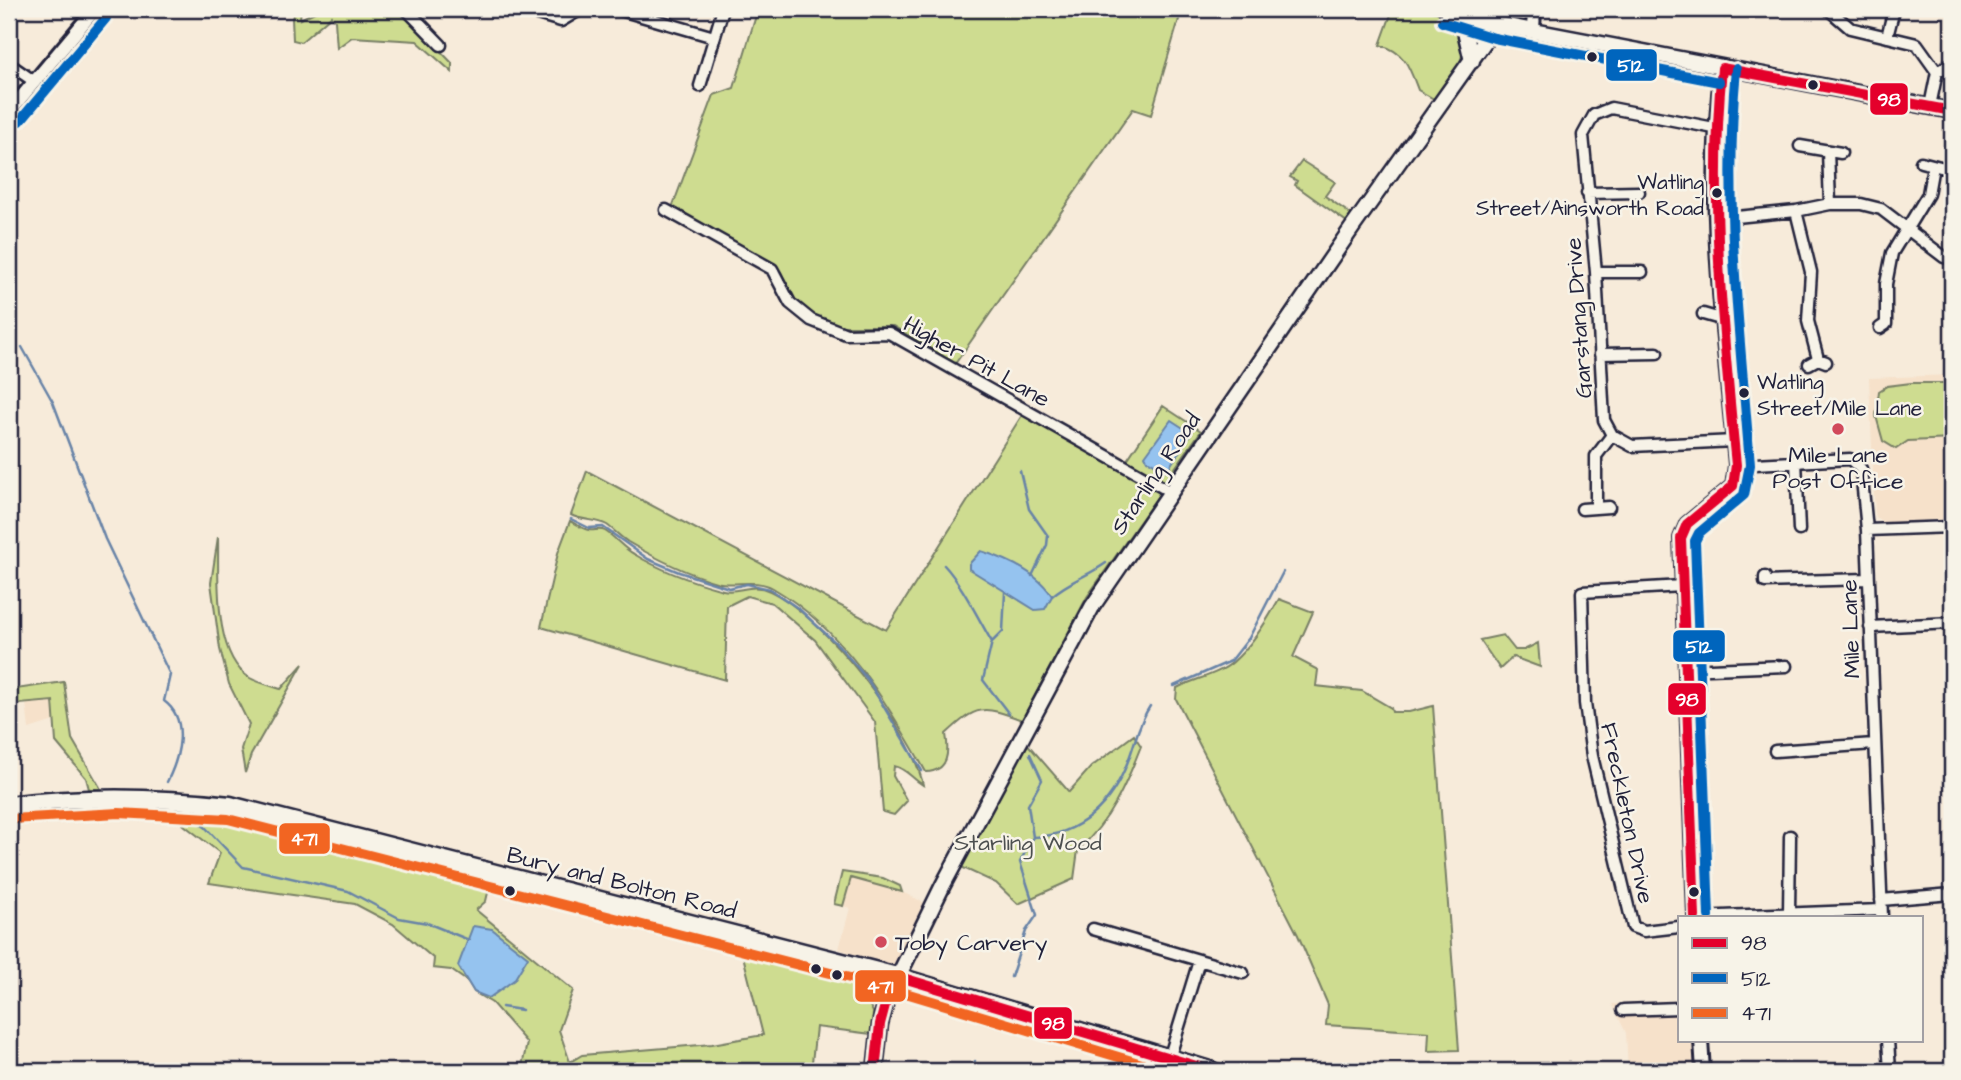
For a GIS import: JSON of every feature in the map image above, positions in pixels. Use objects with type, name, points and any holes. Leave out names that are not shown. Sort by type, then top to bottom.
[{"type":"highway","name":"Bury and Bolton Road","points":[[9,805],[158,800],[230,805],[895,976],[1213,1071]]},
{"type":"main road","points":[[1451,10],[1497,24],[1952,111]]},
{"type":"main road","points":[[1451,10],[1465,31],[1472,61]]},
{"type":"main road","name":"Starling Road","points":[[875,1071],[880,1024],[895,976],[1092,607],[1169,491],[1497,24]]},
{"type":"street","points":[[9,112],[95,9]]},
{"type":"street","points":[[406,9],[441,45]]},
{"type":"street","points":[[520,9],[561,21],[581,9]]},
{"type":"street","points":[[617,9],[714,37]]},
{"type":"street","points":[[700,86],[723,9]]},
{"type":"street","points":[[1532,30],[1534,9]]},
{"type":"street","points":[[1654,9],[1661,9]]},
{"type":"street","points":[[1828,9],[1850,28],[1917,44],[1937,72],[1930,106]]},
{"type":"street","points":[[1887,37],[1894,9]]},
{"type":"street","points":[[1937,72],[1952,63]]},
{"type":"street","points":[[9,64],[35,82]]},
{"type":"street","points":[[1695,916],[1681,538],[1688,524],[1733,486],[1736,465],[1717,219],[1714,128],[1722,68]]},
{"type":"street","name":"Garstang Drive","points":[[1612,435],[1604,421],[1596,272],[1583,135],[1594,115],[1611,108],[1714,128]]},
{"type":"street","points":[[1800,146],[1841,153]]},
{"type":"street","points":[[1828,150],[1830,204]]},
{"type":"street","points":[[1921,162],[1952,170]]},
{"type":"street","points":[[1880,328],[1886,324],[1886,284],[1892,253],[1928,194],[1933,166]]},
{"type":"street","points":[[1587,193],[1639,193]]},
{"type":"street","points":[[1717,219],[1797,211],[1830,204],[1861,204],[1881,209],[1952,260]]},
{"type":"street","name":"Higher Pit Lane","points":[[666,210],[772,269],[790,303],[811,320],[845,334],[889,333],[1169,491]]},
{"type":"street","points":[[1797,211],[1811,272],[1808,321],[1818,361]]},
{"type":"street","points":[[1596,272],[1642,272]]},
{"type":"street","points":[[1703,314],[1724,320]]},
{"type":"street","points":[[1600,354],[1657,352]]},
{"type":"street","points":[[1596,508],[1596,456],[1612,435],[1632,446],[1734,441]]},
{"type":"street","name":"Mile Lane","points":[[1736,465],[1850,459],[1861,469],[1867,530],[1882,909]]},
{"type":"street","points":[[1796,460],[1799,530]]},
{"type":"street","points":[[1582,509],[1609,507]]},
{"type":"street","points":[[1867,530],[1952,527]]},
{"type":"street","points":[[1765,577],[1765,582],[1867,579]]},
{"type":"street","name":"Freckleton Drive","points":[[1678,927],[1644,931],[1633,927],[1592,756],[1585,703],[1582,592],[1682,586]]},
{"type":"street","points":[[1870,627],[1952,623]]},
{"type":"street","points":[[1685,670],[1786,666]]},
{"type":"street","points":[[1775,751],[1874,744]]},
{"type":"street","points":[[1789,913],[1790,836]]},
{"type":"street","points":[[1718,916],[1882,909],[1952,894]]},
{"type":"street","points":[[1093,929],[1243,974]]},
{"type":"street","points":[[1169,1059],[1199,961]]},
{"type":"street","points":[[1623,1010],[1678,1008]]},
{"type":"street","points":[[1701,1042],[1703,1071]]},
{"type":"street","points":[[1888,1042],[1890,1071]]},
{"type":"shaded area","points":[[1952,375],[1952,519],[1883,523],[1875,516],[1869,378]]},
{"type":"shaded area","points":[[53,701],[54,721],[29,729],[26,703]]},
{"type":"shaded area","points":[[850,878],[902,892],[927,904],[898,961],[889,966],[839,949],[850,908],[843,906]]},
{"type":"shaded area","points":[[1678,1001],[1678,1042],[1693,1042],[1693,1071],[1628,1071],[1626,1033],[1612,1004]]},
{"type":"green space","points":[[296,9],[301,9],[300,19],[321,9],[400,9],[452,63],[452,72],[417,41],[352,37],[337,48],[335,21],[331,16],[301,42],[293,40],[292,18]]},
{"type":"green space","points":[[758,9],[1182,9],[1151,115],[1133,109],[955,364],[893,326],[840,326],[817,318],[793,302],[781,272],[772,263],[672,208],[714,95],[734,88]]},
{"type":"green space","points":[[1393,9],[1434,11],[1451,20],[1457,27],[1461,37],[1462,57],[1454,73],[1434,99],[1418,90],[1409,67],[1401,56],[1380,45]]},
{"type":"green space","points":[[1302,161],[1335,182],[1325,196],[1352,215],[1347,222],[1295,185],[1297,181],[1290,177]]},
{"type":"green space","points":[[1949,383],[1952,439],[1908,441],[1896,449],[1883,441],[1876,416],[1879,391],[1887,386]]},
{"type":"green space","points":[[1163,406],[1201,431],[1165,482],[1127,460]]},
{"type":"green space","points":[[1024,412],[1162,490],[1087,597],[1022,720],[989,710],[981,710],[965,717],[946,734],[946,759],[934,771],[926,772],[896,720],[862,670],[842,646],[798,605],[766,585],[716,582],[693,574],[638,548],[607,525],[571,515],[587,471],[886,630]]},
{"type":"green space","points":[[570,521],[587,529],[605,531],[634,554],[677,575],[729,591],[763,589],[791,604],[839,648],[862,676],[901,734],[915,761],[923,785],[894,766],[893,776],[907,801],[894,815],[883,812],[875,722],[815,640],[772,603],[747,596],[727,606],[725,680],[541,627],[558,553]]},
{"type":"green space","points":[[218,537],[223,634],[238,667],[250,678],[281,689],[303,664],[251,755],[245,773],[241,749],[249,724],[229,684],[220,649],[211,583]]},
{"type":"green space","points":[[1279,599],[1313,612],[1293,657],[1318,670],[1316,686],[1362,691],[1391,708],[1392,712],[1409,712],[1433,706],[1459,1050],[1428,1051],[1429,1032],[1326,1025],[1328,1005],[1298,935],[1176,699],[1177,688],[1221,670],[1233,662],[1259,632]]},
{"type":"green space","points":[[1503,635],[1515,650],[1524,650],[1538,643],[1540,667],[1513,657],[1500,669],[1480,640]]},
{"type":"green space","points":[[64,682],[72,739],[101,789],[89,789],[86,778],[56,742],[53,701],[9,705],[9,690]]},
{"type":"green space","name":"Starling Wood","points":[[1134,735],[1141,746],[1135,761],[1108,815],[1078,850],[1074,879],[1018,904],[996,883],[959,866],[1025,741],[1069,792],[1091,767]]},
{"type":"green space","points":[[166,811],[227,812],[491,880],[486,901],[476,910],[573,990],[559,1030],[570,1062],[582,1055],[712,1044],[763,1035],[740,944],[852,971],[873,1012],[872,1034],[816,1027],[811,1071],[521,1071],[527,1043],[492,1003],[474,992],[468,982],[451,970],[433,968],[434,959],[393,924],[355,904],[209,883],[220,853]]},
{"type":"green space","points":[[842,872],[883,878],[900,886],[902,892],[851,878],[843,906],[834,904]]},
{"type":"water","points":[[1171,420],[1191,433],[1167,471],[1147,460],[1145,456]]},
{"type":"water","points":[[981,551],[1011,562],[1038,580],[1052,596],[1045,609],[1035,610],[969,569],[969,564]]},
{"type":"water","points":[[473,926],[492,929],[528,957],[514,980],[489,998],[474,992],[458,966]]},
{"type":"waterway","points":[[22,347],[53,402],[105,539],[170,675],[164,701],[177,718],[180,740],[167,782]]},
{"type":"waterway","points":[[1020,471],[1029,509],[1048,536],[1047,545],[1032,576]]},
{"type":"waterway","points":[[571,519],[589,528],[603,527],[648,559],[679,572],[729,588],[747,584],[770,589],[799,609],[839,646],[868,680],[922,771]]},
{"type":"waterway","points":[[1052,596],[1106,563]]},
{"type":"waterway","points":[[944,565],[963,591],[992,642],[983,680],[1009,714]]},
{"type":"waterway","points":[[1174,686],[1231,661],[1249,638],[1283,572]]},
{"type":"waterway","points":[[993,641],[1003,631],[1005,592]]},
{"type":"waterway","points":[[1033,837],[1065,831],[1092,815],[1103,804],[1121,777],[1150,706]]},
{"type":"waterway","points":[[1011,977],[1026,931],[1037,915],[1020,862],[1033,837],[1028,805],[1042,780],[1030,754]]},
{"type":"waterway","points":[[185,815],[205,827],[243,867],[348,891],[399,918],[427,923],[469,940]]},
{"type":"waterway","points":[[502,1007],[522,1010]]},
{"type":"waterway","points":[[971,1071],[975,1061]]},
{"type":"transit line","name":"512","points":[[20,121],[106,18]]},
{"type":"transit line","name":"512","points":[[1442,22],[1494,38],[1719,82]]},
{"type":"transit line","name":"98","points":[[1722,68],[1952,111]]},
{"type":"transit line","name":"98","points":[[1695,916],[1681,538],[1687,524],[1733,486],[1736,465],[1722,316],[1717,217],[1718,118],[1722,68]]},
{"type":"transit line","name":"512","points":[[1709,916],[1695,541],[1699,533],[1744,495],[1750,465],[1732,218],[1732,119],[1736,69]]},
{"type":"transit line","name":"471","points":[[10,819],[119,813],[228,819],[889,988],[1165,1071]]},
{"type":"transit line","name":"98","points":[[893,975],[1213,1071]]},
{"type":"transit line","name":"98","points":[[875,1071],[880,1024],[893,975]]},
{"type":"place","name":"Watling Street/Ainsworth Road","points":[[1717,193]]},
{"type":"place","name":"Watling Street/Mile Lane","points":[[1744,393]]},
{"type":"place","name":"Mile Lane Post Office","points":[[1838,429]]},
{"type":"place","name":"Toby Carvery","points":[[881,942]]}]
